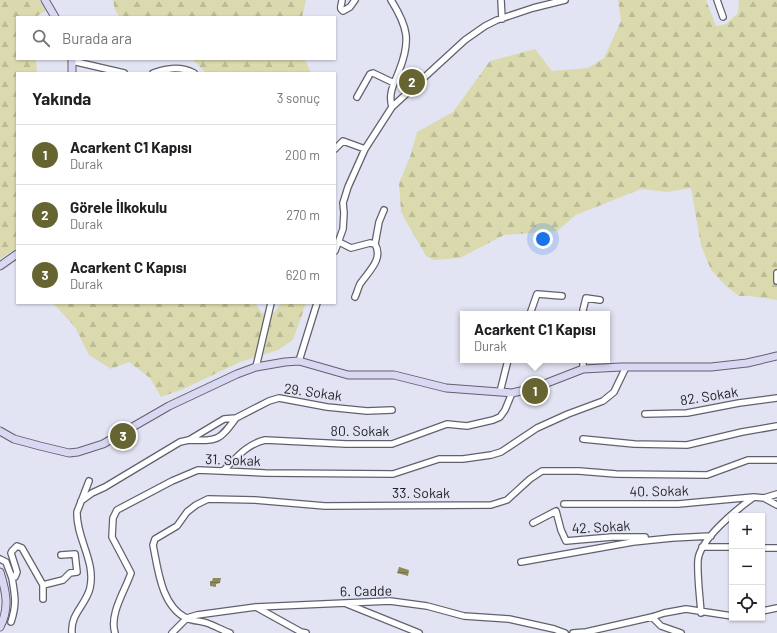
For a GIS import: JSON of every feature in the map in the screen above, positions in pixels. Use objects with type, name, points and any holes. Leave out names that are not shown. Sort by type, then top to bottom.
[{"type":"main road","points":[[45,0],[54,16]]},
{"type":"main road","points":[[72,60],[72,72]]},
{"type":"main road","points":[[0,266],[16,255]]},
{"type":"main road","points":[[0,431],[14,439],[69,453],[78,452],[103,444],[169,406],[237,374],[256,367],[285,362],[299,361],[348,375],[394,375],[446,388],[512,393],[534,388],[583,369],[723,366],[747,363],[777,356]]},
{"type":"main road","points":[[0,572],[7,601],[6,610],[0,627]]},
{"type":"street","points":[[342,0],[341,9],[343,11],[350,7],[355,0]]},
{"type":"street","points":[[391,0],[405,28],[407,43],[400,70],[390,93],[392,107]]},
{"type":"street","points":[[501,0],[502,19]]},
{"type":"street","points":[[336,249],[343,230],[345,196],[365,149],[392,107],[465,40],[485,26],[533,8],[565,0]]},
{"type":"street","points":[[717,0],[724,17]]},
{"type":"street","points":[[72,60],[120,72]]},
{"type":"street","points":[[157,72],[175,68],[192,72]]},
{"type":"street","points":[[357,97],[370,74],[373,73],[394,83]]},
{"type":"street","points":[[336,148],[343,142],[365,149]]},
{"type":"street","points":[[374,244],[379,222],[384,210]]},
{"type":"street","points":[[339,242],[351,248],[370,243],[374,244],[378,249],[377,257],[371,272],[359,285],[355,297]]},
{"type":"street","points":[[777,273],[777,281]]},
{"type":"street","points":[[531,311],[536,294],[562,296]]},
{"type":"street","points":[[583,311],[586,298],[600,300]]},
{"type":"street","points":[[256,367],[271,304]]},
{"type":"street","points":[[299,361],[316,304]]},
{"type":"street","points":[[500,392],[507,363]]},
{"type":"street","points":[[583,369],[584,363]]},
{"type":"street","name":"31. Sokak","points":[[115,633],[113,628],[115,612],[131,573],[112,537],[113,518],[117,510],[172,481],[198,470],[265,474],[393,474],[439,459],[463,459],[501,452],[537,428],[568,414],[603,401],[614,392],[626,367]]},
{"type":"street","name":"80. Sokak","points":[[223,471],[248,446],[265,440],[346,444],[392,444],[447,424],[466,426],[483,423],[500,417],[512,393]]},
{"type":"street","name":"29. Sokak","points":[[189,440],[224,419],[236,418],[269,401],[279,398],[327,407],[367,411],[392,410]]},
{"type":"street","name":"82. Sokak","points":[[645,414],[687,413],[739,403],[777,398]]},
{"type":"street","name":"29. Sokak","points":[[81,501],[92,493],[105,487],[180,442],[189,440],[216,439],[224,434],[236,418]]},
{"type":"street","points":[[582,439],[634,444],[687,445],[742,432],[777,426]]},
{"type":"street","name":"33. Sokak","points":[[187,618],[176,610],[168,599],[161,581],[153,545],[155,539],[177,526],[187,512],[196,505],[208,499],[255,500],[325,506],[492,505],[507,500],[530,479],[542,472],[579,471],[616,474],[706,475],[748,460],[777,460]]},
{"type":"street","points":[[72,633],[71,624],[87,597],[90,588],[91,576],[88,559],[77,524],[77,512],[89,481]]},
{"type":"street","points":[[764,498],[777,494]]},
{"type":"street","points":[[701,612],[698,560],[700,550],[711,536],[737,510],[754,497]]},
{"type":"street","name":"40. Sokak","points":[[564,504],[678,504],[754,497],[764,498]]},
{"type":"street","points":[[764,498],[777,505]]},
{"type":"street","name":"42. Sokak","points":[[533,523],[556,511],[560,530],[566,541],[612,537],[672,538]]},
{"type":"street","name":"42. Sokak","points":[[521,562],[633,542],[711,536]]},
{"type":"street","points":[[12,578],[16,576],[17,572],[11,553],[19,546],[25,551],[43,585],[43,599]]},
{"type":"street","points":[[702,547],[729,547]]},
{"type":"street","points":[[765,548],[777,548]]},
{"type":"street","points":[[43,585],[63,580],[70,573],[77,572],[75,554],[61,555]]},
{"type":"street","points":[[0,559],[6,562],[12,578],[16,601],[11,622]]},
{"type":"street","name":"6. Cadde","points":[[172,633],[187,618],[196,614],[256,607],[390,601],[426,606],[464,616],[509,619],[554,629],[565,633]]},
{"type":"street","points":[[345,603],[419,633]]},
{"type":"street","points":[[256,607],[301,632],[306,633]]},
{"type":"street","points":[[765,610],[777,608]]},
{"type":"street","points":[[573,633],[586,632],[664,613],[686,610],[729,616]]},
{"type":"street","points":[[652,617],[661,626],[681,633]]},
{"type":"street","points":[[187,618],[207,623],[230,633]]},
{"type":"green space","points":[[0,0],[39,0],[46,11],[37,16],[16,16],[16,60],[36,60],[37,72],[16,72],[16,249],[0,259]]},
{"type":"green space","points":[[113,0],[306,0],[302,16],[119,16],[115,10]]},
{"type":"green space","points":[[618,0],[706,0],[716,26],[726,24],[738,13],[739,0],[777,0],[777,300],[739,296],[726,286],[711,270],[701,245],[691,188],[667,192],[641,189],[576,215],[557,231],[504,235],[460,258],[434,260],[426,256],[401,212],[399,183],[410,157],[417,132],[453,112],[490,61],[535,49],[552,71],[588,68],[604,58],[621,21]]},
{"type":"green space","points":[[193,60],[305,60],[311,72],[205,72]]},
{"type":"green space","points":[[54,304],[256,304],[262,313],[275,312],[280,304],[306,304],[293,340],[278,350],[240,362],[183,389],[161,397],[150,378],[129,362],[111,369],[89,355],[75,327]]},
{"type":"shaded area","points":[[399,567],[409,570],[408,576],[397,573]]},
{"type":"shaded area","points":[[213,578],[221,578],[220,583],[216,584],[216,587],[210,586],[210,581],[212,581]]},
{"type":"place","name":"Görele İlkokulu","points":[[412,82]]},
{"type":"place","name":"Acarkent C1 Kapısı","points":[[535,391]]},
{"type":"place","name":"Acarkent C Kapısı","points":[[123,436]]}]
